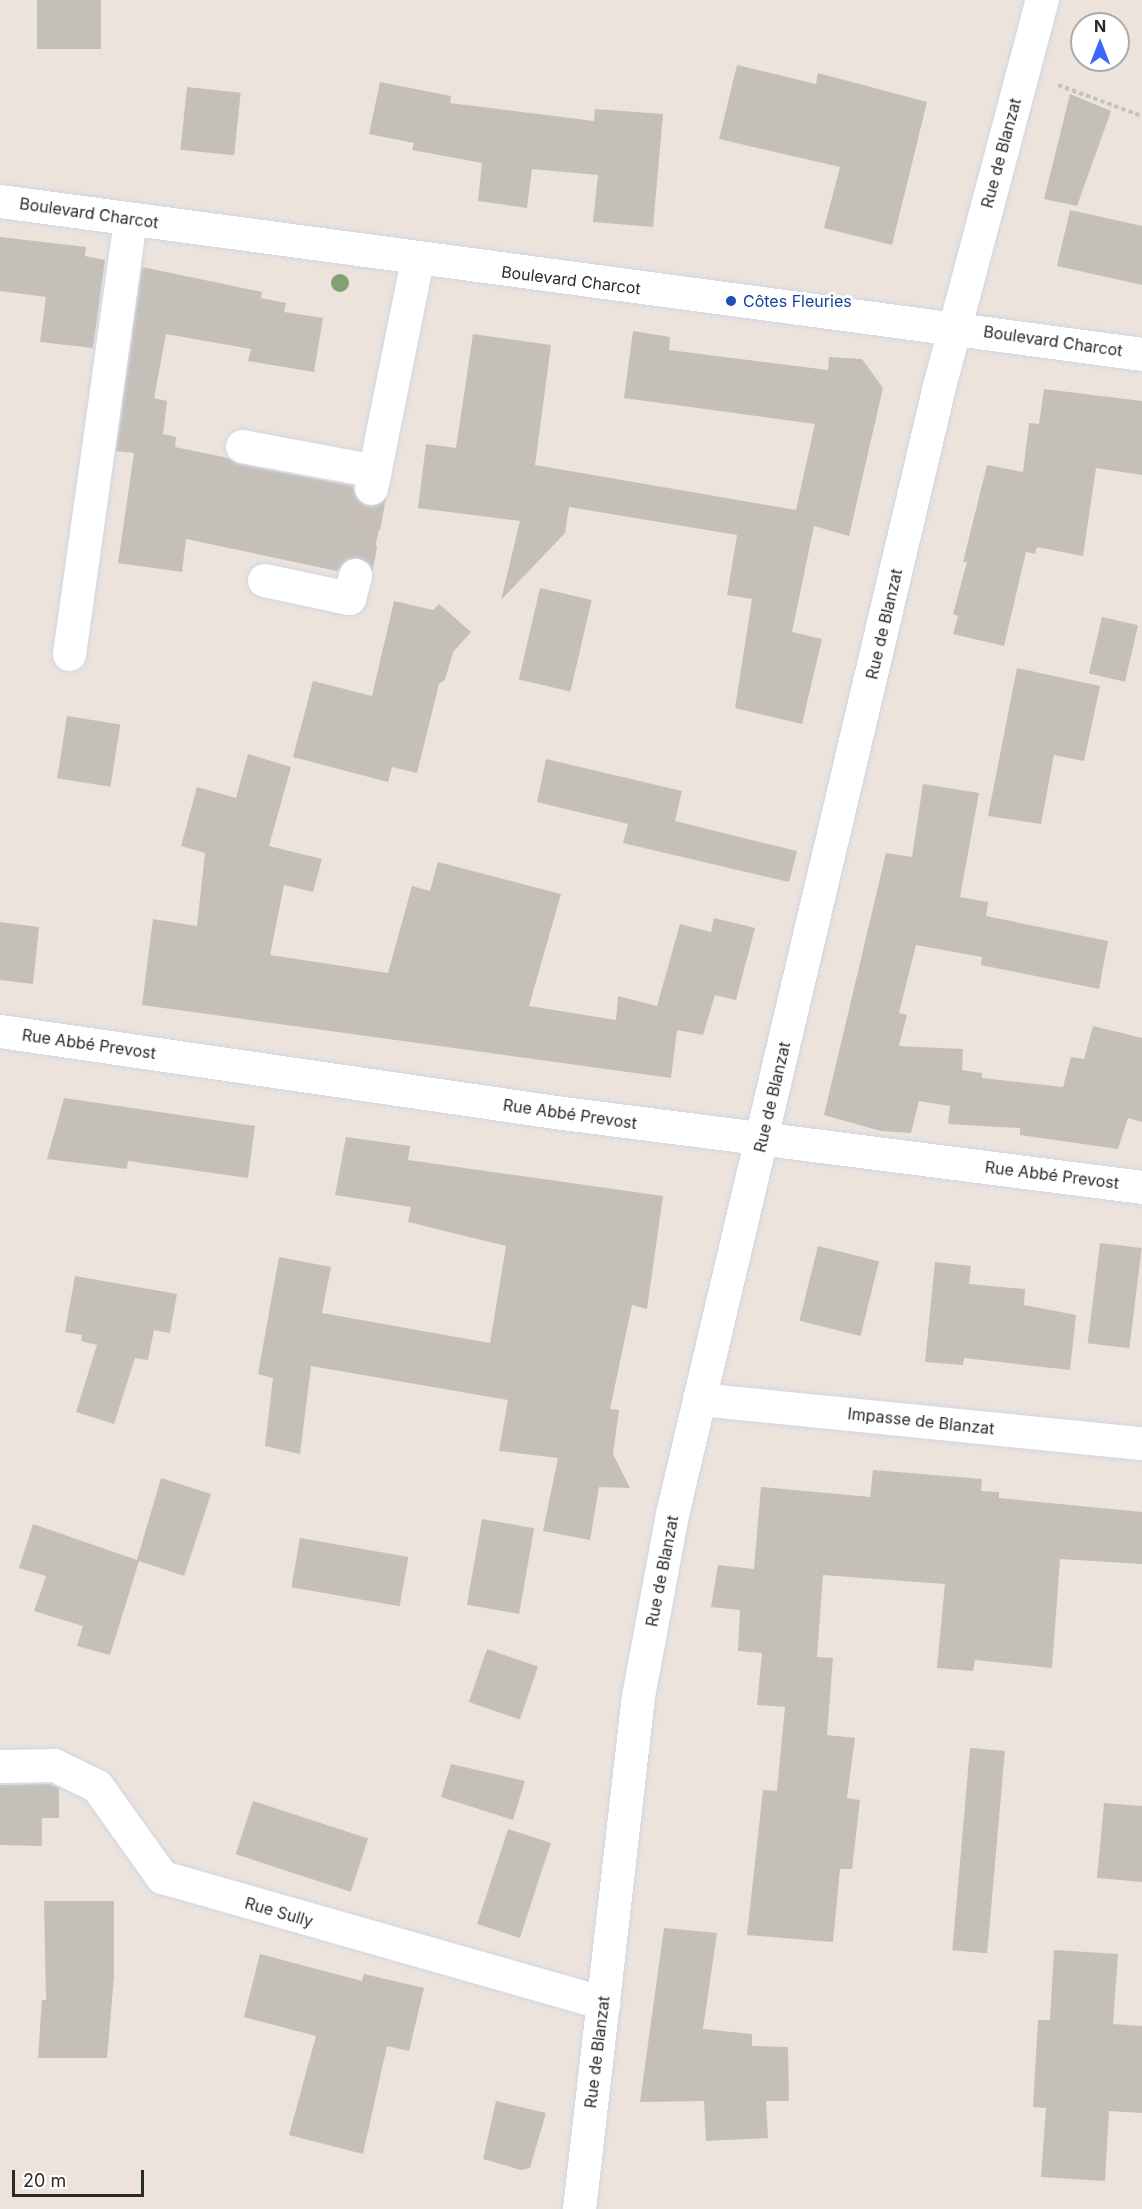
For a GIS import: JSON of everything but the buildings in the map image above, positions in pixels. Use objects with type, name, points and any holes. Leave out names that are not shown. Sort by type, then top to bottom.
[{"type":"street","name":"Rue de Blanzat","points":[[579,2209],[638,1696],[672,1514],[955,328],[1042,0]]},
{"type":"street","name":"Boulevard Charcot","points":[[0,201],[417,259],[1142,354]]},
{"type":"street","points":[[69,654],[130,219]]},
{"type":"street","points":[[242,446],[373,480],[417,259]]},
{"type":"street","points":[[264,580],[349,598],[355,575]]},
{"type":"street","name":"Rue Abbé Prevost","points":[[0,1031],[762,1139],[1142,1187]]},
{"type":"street","name":"Impasse de Blanzat","points":[[699,1399],[1142,1443]]},
{"type":"street","name":"Rue Sully","points":[[0,1767],[54,1765],[97,1786],[162,1877],[603,2003]]},
{"type":"path","points":[[1023,72],[1142,116]]},
{"type":"tunnel","points":[[355,575],[371,488]]},
{"type":"place","name":"Côtes Fleuries","points":[[731,301]]}]
